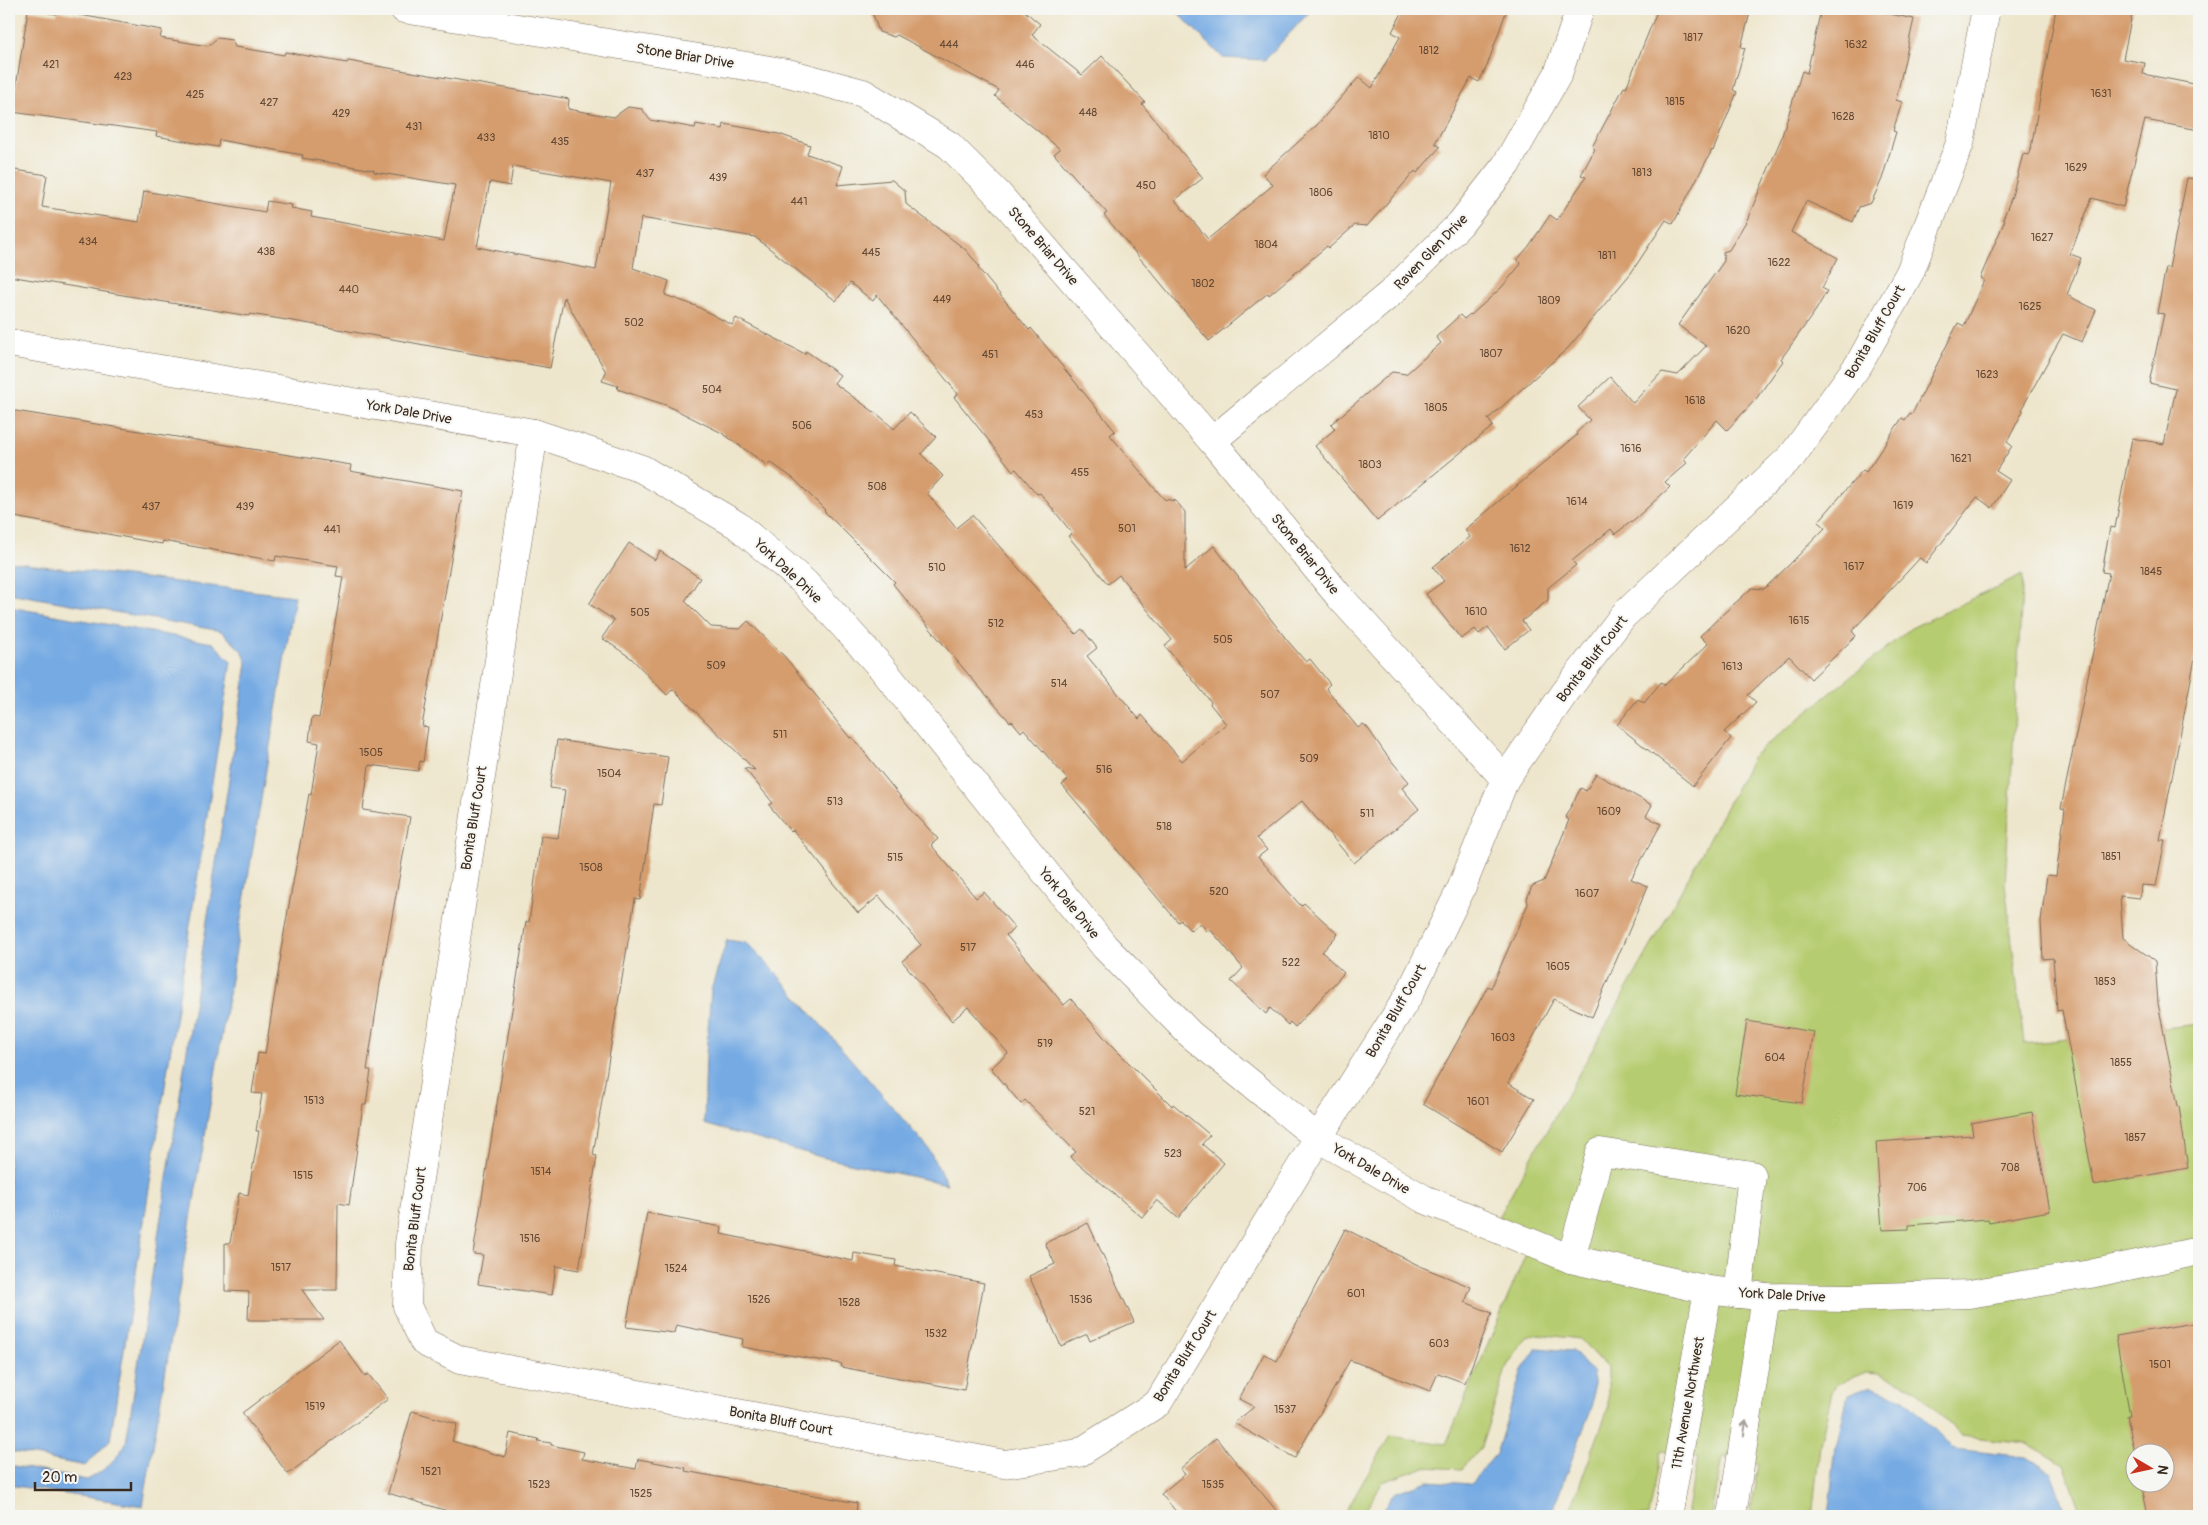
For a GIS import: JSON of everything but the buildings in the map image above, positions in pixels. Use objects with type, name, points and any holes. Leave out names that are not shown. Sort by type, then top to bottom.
[{"type":"street","name":"Stone Briar Drive","points":[[404,9],[788,73],[863,94],[949,145],[998,194],[1212,441],[1340,596],[1505,779]]},
{"type":"street","name":"Raven Glen Drive","points":[[1212,441],[1391,293],[1460,224],[1506,165],[1558,74],[1580,9]]},
{"type":"street","name":"Bonita Bluff Court","points":[[534,433],[409,1244],[407,1306],[424,1342],[460,1360],[1004,1464],[1079,1453],[1158,1403],[1318,1138],[1409,995],[1461,889],[1505,779],[1564,694],[1623,616],[1792,456],[1859,364],[1910,272],[1960,143],[1986,9]]},
{"type":"street","name":"York Dale Drive","points":[[9,343],[534,433],[642,469],[737,525],[804,582],[881,667],[1105,948],[1190,1034],[1318,1138],[1424,1199],[1571,1259],[1708,1290],[1766,1297],[1849,1298],[1969,1294],[2090,1274],[2199,1251]]},
{"type":"street","points":[[1571,1259],[1600,1152],[1752,1175],[1738,1294]]},
{"type":"street","name":"11th Avenue Northwest","points":[[1668,1516],[1708,1290]]},
{"type":"street","points":[[1732,1516],[1766,1297]]},
{"type":"green space","points":[[2023,575],[2005,884],[2024,1044],[2199,1024],[2199,1516],[2082,1516],[2063,1464],[2027,1443],[1961,1436],[1915,1389],[1879,1373],[1866,1372],[1837,1384],[1832,1392],[1820,1445],[1812,1516],[1750,1516],[1758,1463],[1722,1457],[1712,1516],[1687,1516],[1697,1457],[1661,1451],[1649,1516],[1568,1516],[1608,1409],[1608,1368],[1580,1339],[1538,1334],[1526,1337],[1507,1366],[1481,1447],[1462,1469],[1425,1467],[1383,1482],[1361,1516],[1343,1516],[1390,1436],[1446,1444],[1528,1249],[1494,1224],[1660,930],[1754,755],[1911,628]]},
{"type":"water","points":[[1174,9],[1312,9],[1265,60],[1223,58]]},
{"type":"water","points":[[9,562],[295,596],[143,1506],[9,1485],[9,1465],[87,1480],[109,1465],[126,1443],[247,663],[243,652],[221,631],[9,593]]},
{"type":"water","points":[[9,607],[213,643],[231,661],[110,1440],[85,1466],[9,1451]]},
{"type":"water","points":[[727,940],[747,943],[775,972],[928,1148],[947,1184],[821,1157],[704,1124],[706,1055],[711,990]]},
{"type":"water","points":[[1537,1348],[1573,1351],[1593,1373],[1593,1404],[1550,1516],[1379,1516],[1394,1493],[1428,1481],[1470,1484],[1496,1454],[1522,1370]]},
{"type":"water","points":[[1872,1386],[1904,1399],[1954,1449],[2026,1457],[2051,1472],[2066,1516],[1828,1516],[1836,1447],[1848,1395]]}]
